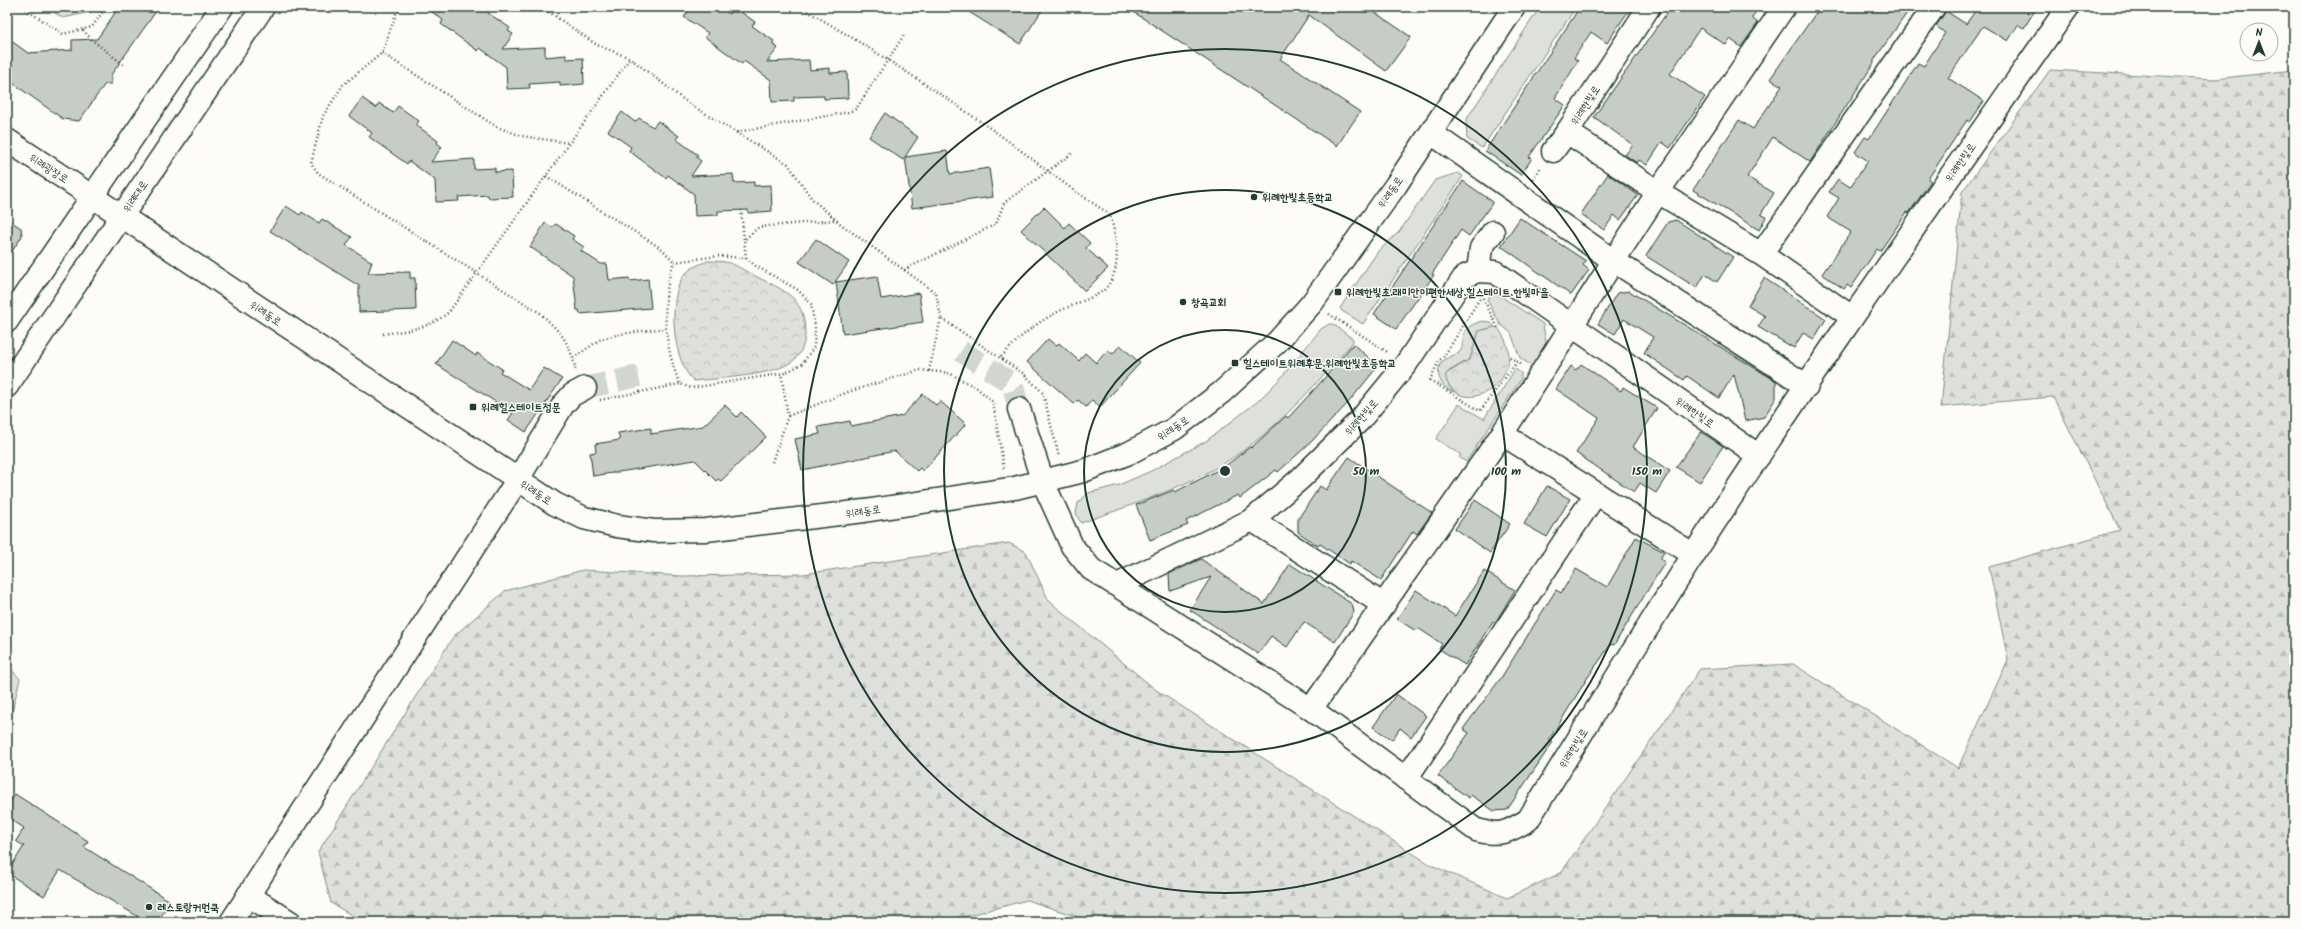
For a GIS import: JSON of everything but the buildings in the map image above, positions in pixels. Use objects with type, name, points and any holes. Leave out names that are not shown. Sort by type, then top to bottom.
[{"type":"street","points":[[7,321],[222,7]]},
{"type":"street","name":"위례대로","points":[[7,386],[263,7]]},
{"type":"street","name":"위례동로","points":[[92,196],[121,217],[555,504],[584,518],[616,526],[654,531],[706,530],[864,511],[1006,490],[1083,472],[1129,453],[1174,429],[1251,367],[1277,342],[1312,303],[1430,133],[1514,7]]},
{"type":"street","name":"위례한빛로","points":[[1649,7],[1567,132],[1658,192],[1761,254],[1852,317]]},
{"type":"street","points":[[1311,709],[1502,434],[1658,192],[1784,7]]},
{"type":"street","points":[[1761,254],[1934,7]]},
{"type":"street","name":"위례한빛로","points":[[1019,409],[1054,479],[1072,546],[1091,569],[1311,709],[1476,830],[1493,834],[1510,832],[1528,820],[1694,555],[1759,456],[1852,317],[2068,7]]},
{"type":"street","points":[[1553,152],[1567,132]]},
{"type":"street","points":[[1430,133],[1614,261],[1807,386]]},
{"type":"street","name":"위례광장로","points":[[7,140],[92,196]]},
{"type":"street","points":[[1478,271],[1481,248],[1492,232]]},
{"type":"street","name":"위례한빛로","points":[[1118,585],[1252,520],[1300,479],[1360,420],[1406,364],[1465,276],[1478,271],[1495,272],[1571,327],[1759,456]]},
{"type":"street","points":[[231,922],[518,479],[563,405],[572,395],[586,394]]},
{"type":"street","points":[[1502,434],[1595,495],[1694,555]]},
{"type":"street","points":[[1406,779],[1595,495]]},
{"type":"street","points":[[1252,520],[1384,605]]},
{"type":"street","points":[[248,895],[290,922]]},
{"type":"path","points":[[22,7],[63,34],[92,27],[106,7]]},
{"type":"path","points":[[401,7],[396,14],[382,54],[343,85],[323,116],[312,163],[318,173],[540,313],[562,335],[571,350],[586,394],[680,384],[691,388],[781,374],[802,364],[814,347],[815,327],[811,304],[798,290],[756,266],[746,258],[718,256],[674,262]]},
{"type":"path","points":[[542,7],[597,45],[630,58],[688,103],[788,164],[812,199],[836,220],[936,293],[941,318],[929,371]]},
{"type":"path","points":[[800,7],[888,61],[985,124],[1078,195],[1110,214],[1117,242],[1116,269],[1104,290],[1054,314],[1025,331],[1000,358]]},
{"type":"path","points":[[83,30],[92,40],[124,65]]},
{"type":"path","points":[[736,132],[849,112],[856,109],[904,35]]},
{"type":"path","points":[[382,54],[497,126],[522,136],[569,143]]},
{"type":"path","points":[[383,334],[417,329],[435,323],[449,312],[630,58]]},
{"type":"path","points":[[904,270],[996,224],[1004,203],[1074,152]]},
{"type":"path","points":[[1520,196],[1553,152]]},
{"type":"path","points":[[546,176],[662,249],[674,262]]},
{"type":"path","points":[[741,210],[746,258]]},
{"type":"path","points":[[744,240],[759,227],[836,220]]},
{"type":"path","points":[[674,262],[668,279],[666,328],[675,374],[680,384]]},
{"type":"path","points":[[1498,328],[1483,297],[1443,358],[1438,361],[1430,380],[1480,411],[1517,362],[1510,357]]},
{"type":"path","points":[[1312,303],[1406,364]]},
{"type":"path","points":[[941,318],[1024,374],[1043,393],[1054,479]]},
{"type":"path","points":[[573,358],[601,339],[620,334],[666,328]]},
{"type":"path","points":[[788,416],[848,392],[920,370],[949,373],[977,388],[993,402],[1006,490]]},
{"type":"path","points":[[772,462],[788,416],[781,374]]},
{"type":"green space","points":[[45,7],[95,7],[91,12],[63,18]]},
{"type":"green space","points":[[1540,7],[1576,7],[1482,148],[1467,139],[1466,120]]},
{"type":"green space","points":[[2050,70],[2215,79],[2294,70],[2294,922],[1093,922],[1027,900],[944,922],[363,922],[331,903],[318,852],[453,637],[505,591],[583,570],[682,576],[804,574],[1009,543],[1026,552],[1049,601],[1156,690],[1431,865],[1507,898],[1561,873],[1700,669],[1793,664],[1958,768],[2008,660],[1989,567],[2120,530],[2053,397],[1941,407],[1962,192]]},
{"type":"green space","points":[[1458,173],[1463,176],[1363,324],[1342,311],[1340,308],[1378,251],[1399,232],[1435,180]]},
{"type":"green space","points":[[708,261],[733,264],[783,290],[797,302],[804,321],[805,336],[801,351],[794,360],[775,370],[761,373],[694,381],[681,361],[677,347],[674,318],[675,304],[677,291],[683,276],[693,268]]},
{"type":"green space","points":[[1493,291],[1543,324],[1546,343],[1532,366],[1520,358],[1511,333],[1500,324],[1487,300]]},
{"type":"green space","points":[[1482,321],[1490,322],[1495,327],[1479,331],[1470,359],[1449,371],[1449,386],[1454,392],[1449,390],[1442,383],[1438,374],[1440,364],[1444,360],[1459,353],[1462,349],[1463,336],[1465,332],[1473,324]]},
{"type":"green space","points":[[1329,324],[1333,324],[1353,339],[1353,342],[1306,395],[1253,443],[1214,469],[1182,485],[1149,499],[1081,523],[1076,513],[1078,503],[1088,493],[1119,485],[1151,471],[1206,441],[1257,402],[1279,380],[1321,329]]},
{"type":"green space","points":[[1494,327],[1498,328],[1507,345],[1509,360],[1504,374],[1496,385],[1485,393],[1473,396],[1461,395],[1451,388],[1446,380],[1446,374],[1470,359],[1479,331]]},
{"type":"green space","points":[[1515,369],[1521,373],[1521,379],[1466,462],[1459,457],[1461,455],[1436,439],[1459,404],[1484,419]]},
{"type":"green space","points":[[7,665],[20,679],[7,733]]},
{"type":"tunnel","points":[[961,351],[1008,381],[1014,390],[1019,409]]},
{"type":"tunnel","points":[[585,388],[639,376]]},
{"type":"place","name":"위례한빛초등학교","points":[[1254,197]]},
{"type":"place","name":"위례한빛초.래미안이편한세상.힐스테이트.한빛마을","points":[[1338,292]]},
{"type":"place","name":"창곡교회","points":[[1183,302]]},
{"type":"place","name":"힐스테이트위례후문.위례한빛초등학교","points":[[1235,363]]},
{"type":"place","name":"위례힐스테이트정문","points":[[473,407]]},
{"type":"place","name":"레스토랑커먼쿡","points":[[149,907]]}]
